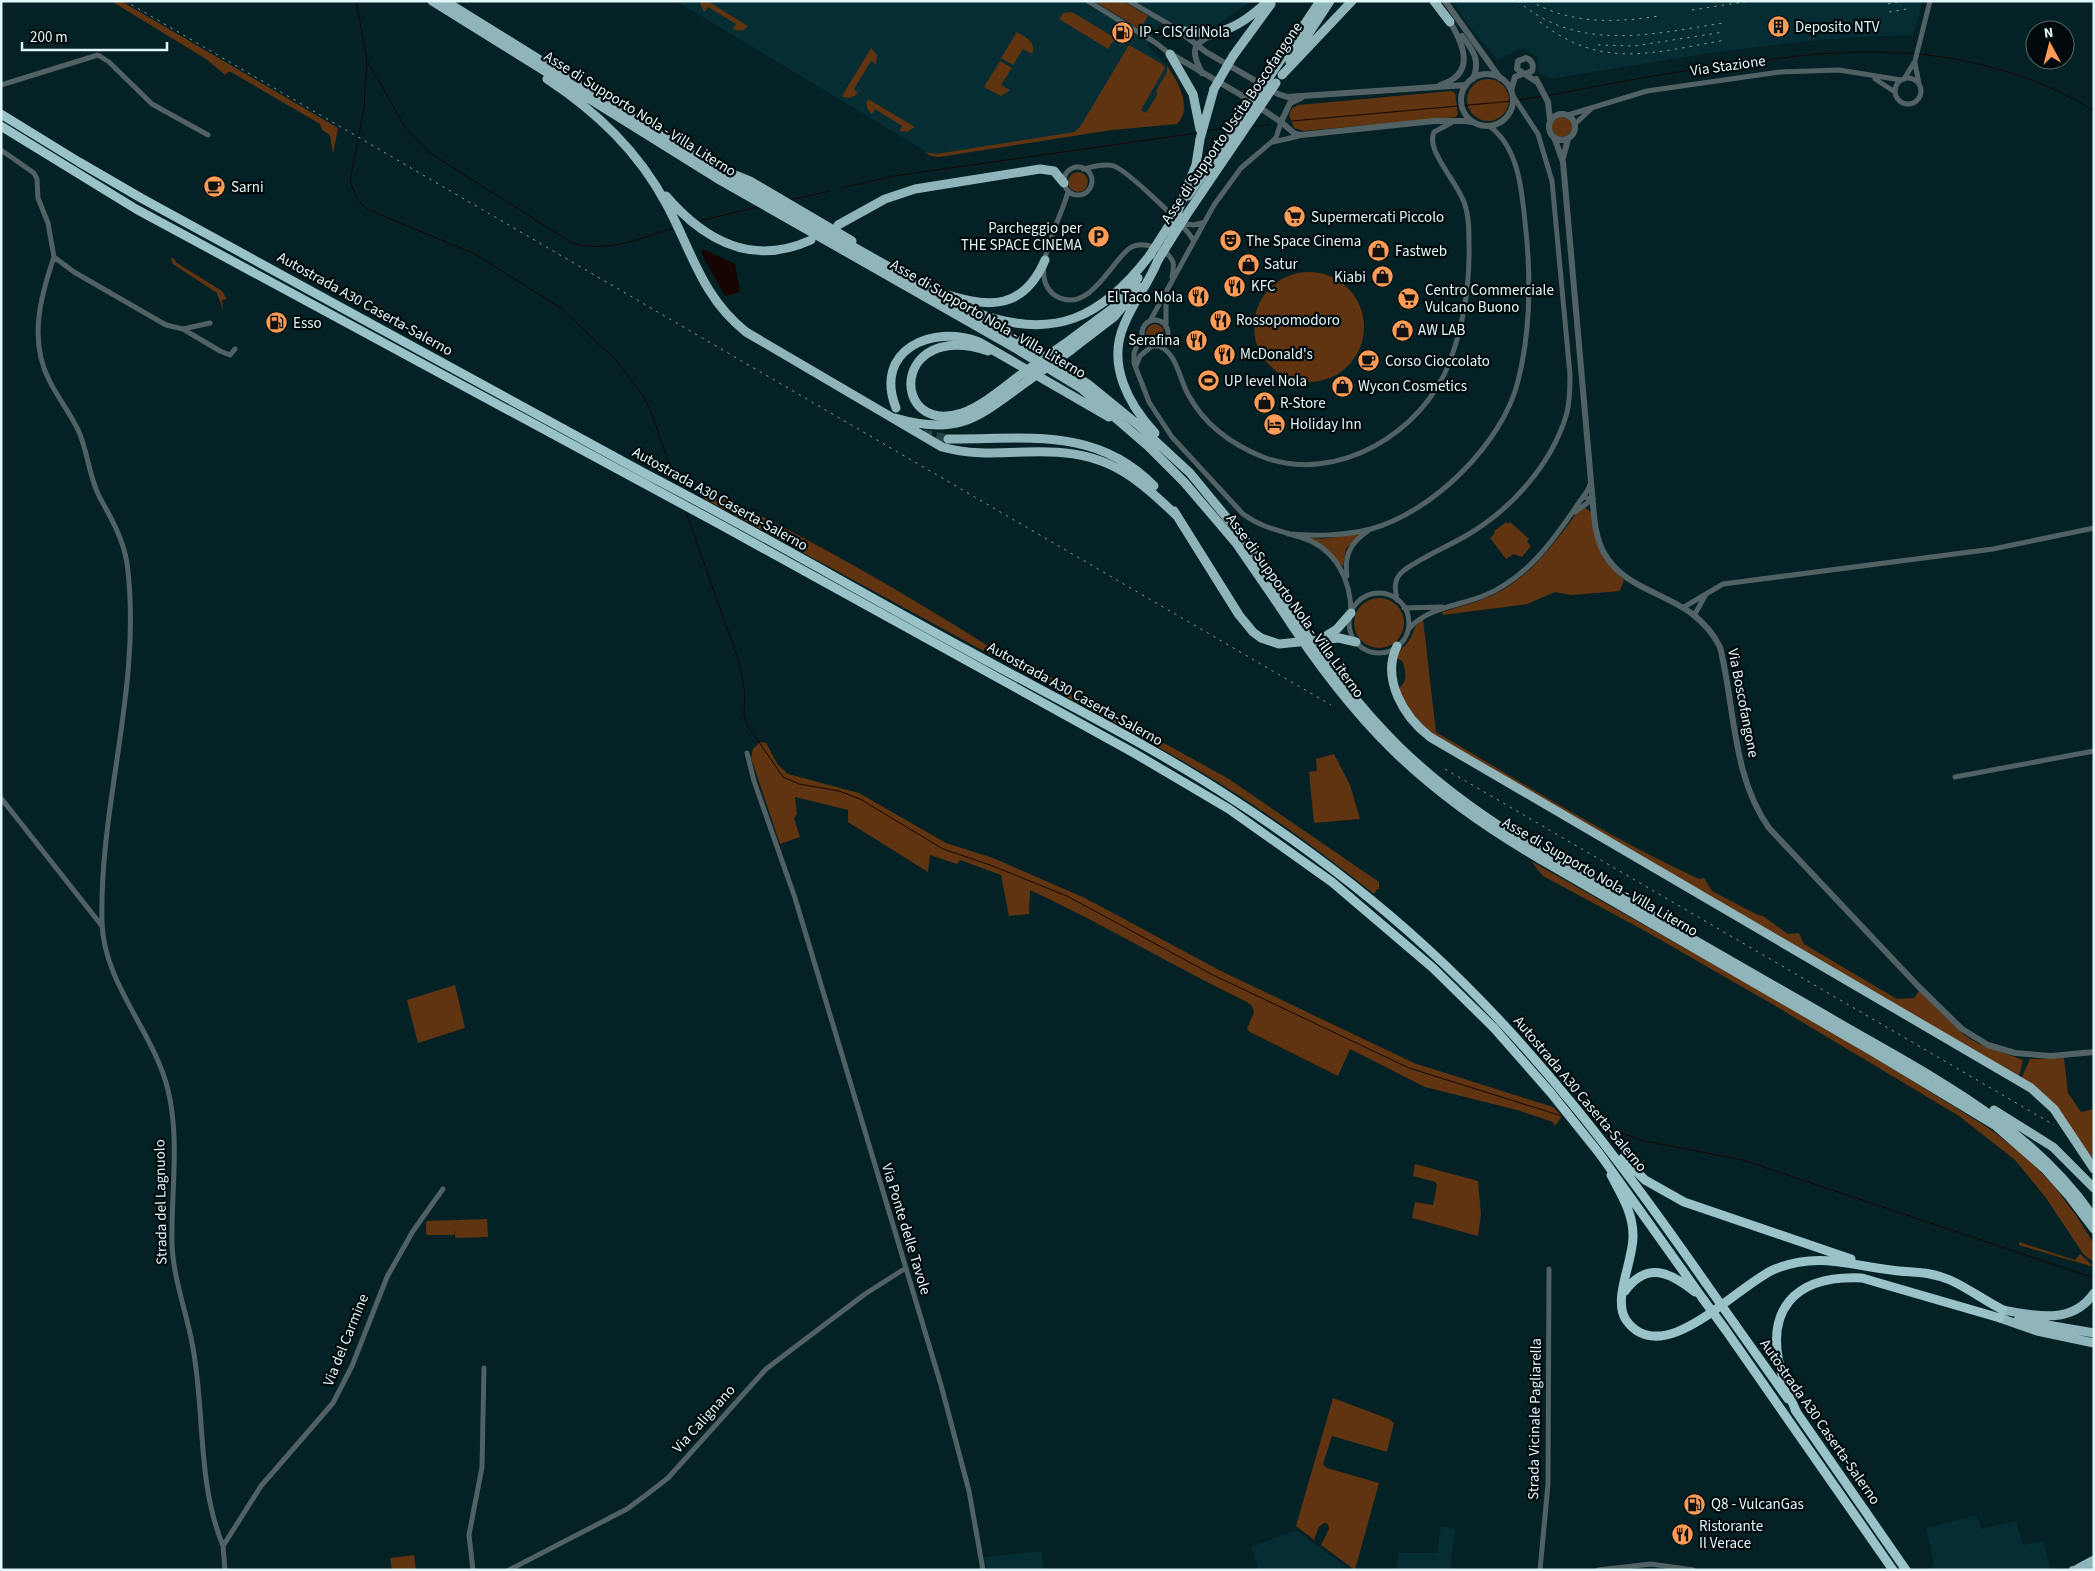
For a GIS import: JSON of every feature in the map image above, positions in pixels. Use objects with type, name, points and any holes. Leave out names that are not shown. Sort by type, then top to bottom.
[{"type":"highway","name":"Asse di Supporto Nola - Villa Literno","points":[[432,1],[443,4],[752,191],[1063,367],[1088,384],[1137,424],[1190,473],[1246,541],[1283,605]]},
{"type":"highway","points":[[1177,29],[1214,34],[1241,23],[1268,1]]},
{"type":"highway","points":[[1180,218],[1196,165],[1202,124],[1214,89],[1233,56],[1272,1]]},
{"type":"highway","name":"Asse di Supporto Uscita Boscofangone","points":[[1180,218],[1240,136],[1320,1]]},
{"type":"highway","name":"Asse di Supporto Uscita Boscofangone","points":[[1154,258],[1229,136],[1272,81],[1282,75],[1330,1]]},
{"type":"highway","points":[[1282,75],[1353,1]]},
{"type":"highway","points":[[1434,1],[1450,22]]},
{"type":"highway","name":"Asse di Supporto Nola - Villa Literno","points":[[443,4],[742,193],[1060,374],[1100,403],[1148,446],[1184,482],[1236,543],[1342,685],[1372,720],[1404,753],[1468,806],[1542,856],[1990,1122],[2045,1169],[2090,1218]]},
{"type":"highway","points":[[443,4],[491,44],[586,107],[618,136],[683,214],[698,228],[723,242],[756,251],[790,248],[810,240]]},
{"type":"highway","points":[[1170,54],[1189,84],[1202,124]]},
{"type":"highway","name":"Autostrada A30 Caserta-Salerno","points":[[1,114],[141,198],[646,474],[712,508],[1139,744],[1233,799],[1326,864],[1399,924],[1498,1017],[1581,1110],[1606,1141],[1906,1570]]},
{"type":"highway","name":"Autostrada A30 Caserta-Salerno","points":[[1,126],[136,209],[650,486],[1134,753],[1229,808],[1325,876],[1394,933],[1488,1022],[1575,1122],[1725,1329],[1891,1570]]},
{"type":"highway","points":[[709,165],[738,176],[764,189],[945,294],[992,318]]},
{"type":"highway","points":[[838,225],[900,193],[938,184],[1040,169],[1054,171],[1066,187]]},
{"type":"highway","points":[[652,178],[708,291],[735,324],[760,341],[922,437],[954,451],[982,454],[1057,452],[1096,459],[1132,476],[1177,516]]},
{"type":"highway","points":[[886,415],[928,425],[956,425],[978,417],[1063,345],[1104,316],[1123,299],[1143,270],[1154,258]]},
{"type":"highway","points":[[952,304],[1012,323],[1041,324],[1079,317],[1110,299],[1154,258]]},
{"type":"highway","points":[[1000,355],[970,347],[937,349],[925,355],[914,366],[910,380],[912,396],[923,409],[941,415],[950,416],[971,409],[1071,350],[1098,331],[1123,309],[1154,258]]},
{"type":"highway","points":[[1154,258],[1122,330],[1118,347],[1119,372],[1129,397],[1139,414],[1190,473]]},
{"type":"highway","points":[[945,294],[981,303],[1012,299],[1028,288],[1039,272],[1044,260]]},
{"type":"highway","points":[[896,408],[891,388],[896,366],[906,351],[920,341],[939,336],[958,336],[979,342],[1094,408],[1148,446]]},
{"type":"highway","points":[[948,439],[1039,437],[1087,444],[1114,455],[1140,473],[1164,496],[1239,615],[1253,632],[1261,638],[1279,644],[1348,639],[1356,642]]},
{"type":"highway","points":[[1319,640],[1337,629],[1351,613]]},
{"type":"highway","points":[[1397,646],[1392,666],[1397,694],[1411,719],[1430,737],[2031,1088],[2054,1109],[2094,1169]]},
{"type":"highway","name":"Asse di Supporto Nola - Villa Literno","points":[[1542,856],[1910,1065],[1983,1110],[2022,1138],[2068,1183],[2090,1218],[2094,1230]]},
{"type":"highway","points":[[1910,1065],[1952,1085],[2042,1139],[2063,1156],[2094,1188]]},
{"type":"highway","points":[[1606,1141],[1645,1180],[1684,1202],[1872,1267]]},
{"type":"highway","points":[[1599,1153],[1624,1200],[1632,1226],[1632,1256],[1622,1295],[1622,1310],[1636,1331],[1650,1337],[1665,1336],[1702,1318],[1773,1270],[1815,1260],[1937,1275],[1950,1280],[2001,1314],[2045,1333],[2094,1343]]},
{"type":"highway","points":[[2090,1218],[2094,1235]]},
{"type":"highway","points":[[1850,1263],[1888,1284]]},
{"type":"highway","points":[[1622,1295],[1636,1278],[1652,1272],[1661,1272],[1677,1278],[1703,1299]]},
{"type":"highway","points":[[1797,1413],[1783,1379],[1777,1344],[1777,1326],[1787,1304],[1804,1287],[1820,1281],[1843,1277],[1862,1278],[2043,1324],[2094,1333]]},
{"type":"highway","points":[[2001,1314],[2058,1316],[2078,1309],[2094,1292]]},
{"type":"highway","points":[[2076,1569],[2094,1560]]},
{"type":"main road","points":[[2076,1569],[2094,1566]]},
{"type":"street","points":[[1088,1],[1156,43],[1170,54],[1241,94],[1282,122],[1295,134],[1301,135]]},
{"type":"street","points":[[1129,1],[1177,29],[1196,45],[1278,94],[1304,97],[1466,85]]},
{"type":"street","points":[[1397,600],[1395,583],[1403,571],[1470,534],[1502,510],[1521,492],[1540,467],[1559,435],[1567,415],[1570,375],[1552,181],[1538,134],[1515,104],[1512,93],[1445,1]]},
{"type":"street","points":[[1895,92],[1915,60],[1930,1]]},
{"type":"street","points":[[1450,22],[1475,56],[1477,70],[1473,78],[1466,85],[1461,102],[1463,110],[1475,123]]},
{"type":"street","points":[[1429,87],[1452,80],[1462,67],[1464,50],[1462,42],[1450,22]]},
{"type":"street","points":[[1202,73],[1194,57],[1196,45],[1202,39],[1214,34]]},
{"type":"street","points":[[1,85],[98,55],[109,62],[152,104],[208,135]]},
{"type":"street","points":[[1473,78],[1485,74],[1501,78],[1514,74],[1518,61],[1526,58],[1532,62],[1533,68],[1530,73],[1515,77],[1512,93]]},
{"type":"street","points":[[1868,76],[1883,83],[1895,92],[1901,103],[1914,103],[1921,93],[1915,60]]},
{"type":"street","name":"Via Boscofangone","points":[[1533,68],[1538,84],[1548,102],[1549,129],[1554,137],[1562,162],[1594,512],[1598,536],[1604,553],[1612,564],[1632,581],[1684,606],[1708,627],[1720,647],[1747,788],[1759,814],[1769,828],[1919,987],[1962,1029],[1988,1045],[2015,1054],[2051,1056],[2094,1052]]},
{"type":"street","name":"Via Boscofangone","points":[[1517,69],[1538,84]]},
{"type":"street","name":"Via Stazione","points":[[1594,107],[1607,101],[1647,91],[1740,76],[1824,69],[1902,80]]},
{"type":"street","points":[[1902,80],[1912,79],[1919,84]]},
{"type":"street","points":[[1304,97],[1290,103],[1279,134],[1240,168],[1203,223],[1172,277],[1167,291],[1150,321],[1144,326],[1134,353],[1135,369],[1149,402],[1163,425],[1230,502],[1256,523],[1313,542],[1327,551],[1347,582]]},
{"type":"street","name":"Via Boscofangone","points":[[1548,102],[1575,124]]},
{"type":"street","points":[[1489,126],[1504,120],[1510,114],[1515,104]]},
{"type":"street","points":[[1550,122],[1554,116],[1594,107]]},
{"type":"street","name":"Via Boscofangone","points":[[1562,162],[1568,139],[1574,133],[1575,124],[1594,107]]},
{"type":"street","points":[[1270,143],[1301,135],[1434,121],[1464,121],[1489,126],[1504,140],[1513,160],[1525,217],[1529,289],[1526,328],[1518,382],[1511,402],[1499,425],[1467,466],[1416,508],[1372,529],[1358,538],[1348,553],[1345,566],[1351,598],[1350,628],[1356,642],[1366,650],[1379,653],[1397,646],[1419,618],[1497,590],[1523,572],[1548,546],[1584,497],[1591,480]]},
{"type":"street","points":[[1142,334],[1145,342],[1152,346],[1160,346],[1173,357],[1188,395],[1212,425],[1233,442],[1262,456],[1288,463],[1313,464],[1335,462],[1367,451],[1391,436],[1422,407],[1434,389],[1450,361],[1462,322],[1468,280],[1468,217],[1456,183],[1435,153],[1431,142],[1434,132],[1438,127],[1448,123],[1464,121]]},
{"type":"street","points":[[1554,137],[1560,140],[1568,139]]},
{"type":"street","points":[[1,150],[34,173],[37,179],[38,198],[48,222],[54,257],[37,318],[39,350],[48,378],[81,436],[93,482],[119,532],[124,546],[129,583],[127,690],[107,831],[102,926]]},
{"type":"street","points":[[1172,277],[1173,264],[1170,258],[1153,247],[1138,245],[1128,249],[1092,290],[1078,298],[1064,299],[1053,293],[1046,284],[1043,272],[1044,260],[1066,187],[1066,175],[1071,170],[1102,165],[1120,169],[1180,218],[1193,225],[1203,223]]},
{"type":"street","points":[[1066,187],[1079,195],[1090,188],[1090,175],[1083,169]]},
{"type":"street","points":[[1180,218],[1193,240]]},
{"type":"street","points":[[54,257],[74,272],[166,325],[183,329],[230,355],[235,349]]},
{"type":"street","points":[[1160,346],[1166,340],[1165,310],[1167,291]]},
{"type":"street","points":[[1150,321],[1161,322],[1166,327]]},
{"type":"street","points":[[183,329],[210,323]]},
{"type":"street","points":[[1135,369],[1140,356],[1152,346]]},
{"type":"street","points":[[1584,497],[1593,499]]},
{"type":"street","points":[[1571,515],[1593,499]]},
{"type":"street","points":[[1584,506],[1594,512]]},
{"type":"street","points":[[1684,606],[1718,586],[1729,583],[1993,549],[2094,528]]},
{"type":"street","points":[[1288,534],[1329,536],[1372,529]]},
{"type":"street","points":[[1351,613],[1360,600],[1371,595],[1382,594],[1397,600],[1404,608],[1407,615],[1408,630]]},
{"type":"street","points":[[1695,614],[1705,595]]},
{"type":"street","points":[[1404,608],[1421,609],[1453,606]]},
{"type":"street","points":[[1955,777],[2094,751]]},
{"type":"street","name":"Via Ponte delle Tavole","points":[[747,753],[760,800],[795,898],[906,1268],[970,1492],[983,1570]]},
{"type":"street","points":[[1,798],[102,926]]},
{"type":"street","name":"Strada del Lagnuolo","points":[[102,926],[114,971],[154,1056],[169,1093],[172,1125],[173,1262],[193,1348],[202,1415],[204,1469],[223,1546]]},
{"type":"street","name":"Via del Carmine","points":[[223,1546],[261,1486],[333,1402],[352,1366],[387,1277],[413,1231],[444,1189]]},
{"type":"street","name":"Via Calignano","points":[[509,1570],[627,1509],[646,1495],[668,1478],[766,1369],[875,1287],[906,1268]]},
{"type":"street","name":"Strada Vicinale Pagliarella","points":[[1540,1570],[1548,1484],[1546,1402],[1549,1269]]},
{"type":"street","points":[[474,1570],[469,1535],[482,1467],[484,1368]]},
{"type":"street","points":[[223,1546],[225,1570]]},
{"type":"street","points":[[1598,1570],[1651,1564],[1692,1570]]},
{"type":"shaded area","points":[[111,1],[121,1],[338,128],[333,154],[330,135],[322,130],[320,124],[231,72],[225,75],[206,59]]},
{"type":"shaded area","points":[[676,1],[1251,1],[1211,29],[1200,30],[1181,27],[1163,19],[1147,45],[1168,67],[1180,91],[1185,111],[1177,124],[1112,130],[935,157]]},
{"type":"shaded area","points":[[699,1],[707,1],[748,26],[741,30],[733,29],[736,24],[708,7],[704,12]]},
{"type":"shaded area","points":[[1094,1],[1123,1],[1148,16],[1140,29]]},
{"type":"shaded area","points":[[1453,1],[1923,1],[1913,35],[1855,37],[1781,44],[1703,54],[1550,79],[1539,72],[1537,57],[1523,48],[1498,60],[1471,29]]},
{"type":"shaded area","points":[[1072,12],[1115,38],[1108,49],[1059,19],[1063,13]]},
{"type":"shaded area","points":[[1017,32],[1032,43],[1033,50],[1032,54],[1023,49],[1013,65],[1001,58]]},
{"type":"shaded area","points":[[1129,45],[1162,64],[1165,68],[1141,110],[1146,113],[1157,95],[1156,91],[1167,72],[1167,66],[1179,87],[1184,103],[1182,118],[1177,124],[1112,130],[939,157],[931,156],[924,152],[936,154],[1074,132],[1080,127]]},
{"type":"shaded area","points":[[871,48],[877,55],[876,64],[871,61],[854,89],[858,93],[850,98],[842,96]]},
{"type":"shaded area","points":[[1000,61],[1012,68],[1001,85],[1010,90],[1001,96],[984,87]]},
{"type":"shaded area","points":[[1492,79],[1500,82],[1506,88],[1509,100],[1506,112],[1500,118],[1484,121],[1476,118],[1470,112],[1467,96],[1470,88],[1476,82]]},
{"type":"shaded area","points":[[1451,91],[1455,93],[1458,114],[1456,117],[1303,131],[1294,128],[1289,115],[1292,108],[1298,105]]},
{"type":"shaded area","points":[[868,99],[915,127],[907,132],[899,131],[902,126],[875,109],[872,114],[870,112],[867,105]]},
{"type":"shaded area","points":[[1562,117],[1569,120],[1572,127],[1569,134],[1562,137],[1555,134],[1552,127],[1555,120]]},
{"type":"shaded area","points":[[1078,172],[1085,175],[1088,182],[1085,189],[1078,192],[1071,189],[1068,182],[1071,175]]},
{"type":"shaded area","points":[[703,249],[735,264],[740,292],[725,296],[701,253]]},
{"type":"shaded area","points":[[173,258],[177,263],[222,291],[227,299],[222,300],[223,310],[217,293],[173,264],[171,259]]},
{"type":"shaded area","points":[[1309,272],[1330,276],[1348,288],[1360,306],[1364,327],[1360,348],[1348,366],[1330,378],[1309,382],[1288,378],[1270,366],[1258,348],[1254,327],[1258,306],[1270,288],[1288,276]]},
{"type":"shaded area","points":[[1151,324],[1159,324],[1164,329],[1162,340],[1151,342],[1146,337],[1146,329]]},
{"type":"shaded area","points":[[712,492],[790,531],[867,573],[1017,664],[1030,663],[1065,686],[1068,690],[1229,779],[1379,882],[1379,890],[1377,889],[1374,894],[1257,807],[1178,758],[1063,695],[1055,686],[1035,679],[703,498]]},
{"type":"shaded area","points":[[1585,508],[1591,512],[1601,549],[1609,564],[1624,580],[1620,591],[1571,595],[1555,592],[1527,604],[1443,615],[1442,612],[1493,595],[1519,579],[1541,558],[1579,510]]},
{"type":"shaded area","points":[[1506,522],[1508,524],[1510,522],[1529,539],[1527,542],[1531,546],[1522,557],[1514,554],[1506,559],[1490,538],[1495,533],[1494,531]]},
{"type":"shaded area","points":[[1360,534],[1346,549],[1343,567],[1326,548],[1307,537],[1320,539]]},
{"type":"shaded area","points":[[1379,598],[1388,600],[1399,609],[1404,623],[1402,632],[1393,643],[1379,648],[1370,646],[1359,637],[1354,623],[1356,614],[1365,603]]},
{"type":"shaded area","points":[[1423,619],[1436,732],[1566,809],[1665,863],[1699,879],[1704,878],[1712,891],[1763,916],[1788,934],[1799,933],[1804,944],[1897,999],[1914,998],[1919,991],[1964,1035],[1979,1044],[2023,1060],[2019,1077],[1430,732],[1412,712],[1402,695],[1399,688],[1404,682],[1405,672],[1402,661],[1396,658],[1399,651],[1410,639],[1415,627]]},
{"type":"shaded area","points":[[760,742],[766,743],[778,765],[788,774],[859,793],[946,843],[993,858],[1085,898],[1221,971],[1414,1063],[1553,1107],[1562,1116],[1555,1126],[1553,1122],[1517,1110],[1425,1087],[1350,1049],[1338,1076],[1250,1032],[1247,1029],[1254,1012],[1252,1006],[1247,1002],[1030,890],[1029,914],[1009,916],[1001,875],[960,860],[957,864],[930,855],[928,872],[848,822],[848,810],[795,797],[797,814],[794,818],[800,837],[780,844],[751,758],[753,749]]},
{"type":"shaded area","points":[[1334,754],[1350,785],[1360,819],[1314,823],[1309,772],[1317,771],[1316,759]]},
{"type":"shaded area","points":[[1531,861],[1840,1036],[1990,1129],[2026,1157],[2053,1185],[2076,1215],[2094,1244],[2094,1262],[2084,1255],[2046,1198],[2015,1160],[1959,1116],[1772,1004],[1645,931],[1543,876]]},
{"type":"shaded area","points":[[455,985],[465,1028],[418,1043],[407,1000]]},
{"type":"shaded area","points":[[2064,1058],[2068,1093],[2081,1112],[2094,1109],[2092,1159],[2055,1104],[2021,1079],[2030,1059]]},
{"type":"shaded area","points":[[1415,1164],[1478,1181],[1481,1214],[1478,1236],[1412,1218],[1415,1202],[1433,1205],[1437,1185],[1435,1182],[1413,1176]]},
{"type":"shaded area","points":[[487,1219],[488,1237],[455,1238],[455,1229],[454,1235],[426,1235],[426,1221]]},
{"type":"shaded area","points":[[2019,1242],[2075,1260],[2080,1254],[2094,1267],[2019,1245]]},
{"type":"shaded area","points":[[1333,1398],[1389,1419],[1394,1423],[1387,1452],[1332,1436],[1323,1464],[1327,1468],[1379,1483],[1355,1570],[1321,1545],[1329,1529],[1328,1524],[1324,1523],[1319,1527],[1314,1540],[1296,1526]]},
{"type":"shaded area","points":[[1976,1515],[1982,1529],[2016,1521],[2023,1545],[2043,1541],[2051,1570],[1930,1570],[1934,1563],[1926,1528]]},
{"type":"shaded area","points":[[1441,1526],[1455,1529],[1450,1570],[1396,1570],[1399,1553],[1437,1553]]},
{"type":"shaded area","points":[[1296,1530],[1345,1566],[1335,1570],[1259,1570],[1251,1547]]},
{"type":"shaded area","points":[[1042,1551],[1043,1570],[988,1570],[984,1557]]},
{"type":"shaded area","points":[[414,1555],[416,1570],[392,1570],[390,1558]]},
{"type":"waterway","points":[[356,1],[367,60],[364,109],[350,181],[358,201],[369,210],[475,254],[562,309],[615,359],[642,394],[652,414],[677,487]]},
{"type":"waterway","points":[[1546,96],[1678,72],[1797,56],[1855,52],[1914,54]]},
{"type":"waterway","points":[[1918,54],[1964,61],[2009,72],[2053,89],[2094,111]]},
{"type":"waterway","points":[[368,62],[406,129],[430,153],[572,243],[586,246],[611,246],[673,228]]},
{"type":"waterway","points":[[1519,100],[1542,96]]},
{"type":"waterway","points":[[1292,121],[1513,101]]},
{"type":"waterway","points":[[1251,126],[1270,125]]},
{"type":"waterway","points":[[1206,131],[1232,127]]},
{"type":"waterway","points":[[841,188],[894,176],[1197,133]]},
{"type":"waterway","points":[[789,200],[830,191]]},
{"type":"waterway","points":[[699,221],[758,207]]},
{"type":"waterway","points":[[686,512],[739,662],[745,693],[744,715],[748,726],[783,777],[799,784],[839,791],[860,799],[943,849],[990,865],[1067,896],[1213,975],[1409,1068],[1565,1117]]},
{"type":"waterway","points":[[1593,1124],[1645,1141],[1743,1160],[2094,1278]]},
{"type":"tunnel","points":[[923,434],[948,439]]},
{"type":"railway","points":[[125,1],[1331,705]]},
{"type":"railway","points":[[1518,1],[1541,17],[1566,28],[1591,34],[1643,35],[1723,23]]},
{"type":"railway","points":[[1530,1],[1545,9],[1561,14],[1593,20],[1626,20],[1659,16]]},
{"type":"railway","points":[[1692,10],[1750,1]]},
{"type":"railway","points":[[1888,4],[1902,1]]},
{"type":"railway","points":[[1889,12],[1907,9]]},
{"type":"railway","points":[[1540,22],[1563,37],[1586,47],[1608,52],[1630,54],[1652,52],[1726,40]]},
{"type":"railway","points":[[1598,45],[1634,46],[1724,32]]},
{"type":"railway","points":[[1445,769],[2054,1125]]},
{"type":"place","name":"Deposito NTV","points":[[1779,27]]},
{"type":"place","name":"IP - CIS di Nola","points":[[1123,32]]},
{"type":"place","name":"Sarni","points":[[215,187]]},
{"type":"place","name":"Supermercati Piccolo","points":[[1295,217]]},
{"type":"place","name":"Parcheggio per THE SPACE CINEMA","points":[[1098,237]]},
{"type":"place","name":"The Space Cinema","points":[[1230,241]]},
{"type":"place","name":"Fastweb","points":[[1379,251]]},
{"type":"place","name":"Satur","points":[[1248,264]]},
{"type":"place","name":"Kiabi","points":[[1382,277]]},
{"type":"place","name":"KFC","points":[[1235,286]]},
{"type":"place","name":"El Taco Nola","points":[[1199,297]]},
{"type":"place","name":"Centro Commerciale Vulcano Buono","points":[[1409,299]]},
{"type":"place","name":"Rossopomodoro","points":[[1220,320]]},
{"type":"place","name":"Esso","points":[[277,323]]},
{"type":"place","name":"AW LAB","points":[[1402,330]]},
{"type":"place","name":"Serafina","points":[[1196,340]]},
{"type":"place","name":"McDonald's","points":[[1224,354]]},
{"type":"place","name":"Corso Cioccolato","points":[[1369,361]]},
{"type":"place","name":"UP level Nola","points":[[1208,381]]},
{"type":"place","name":"Wycon Cosmetics","points":[[1342,386]]},
{"type":"place","name":"R-Store","points":[[1264,403]]},
{"type":"place","name":"Holiday Inn","points":[[1274,424]]},
{"type":"place","name":"Q8 - VulcanGas","points":[[1695,1504]]},
{"type":"place","name":"Ristorante Il Verace","points":[[1683,1535]]}]
